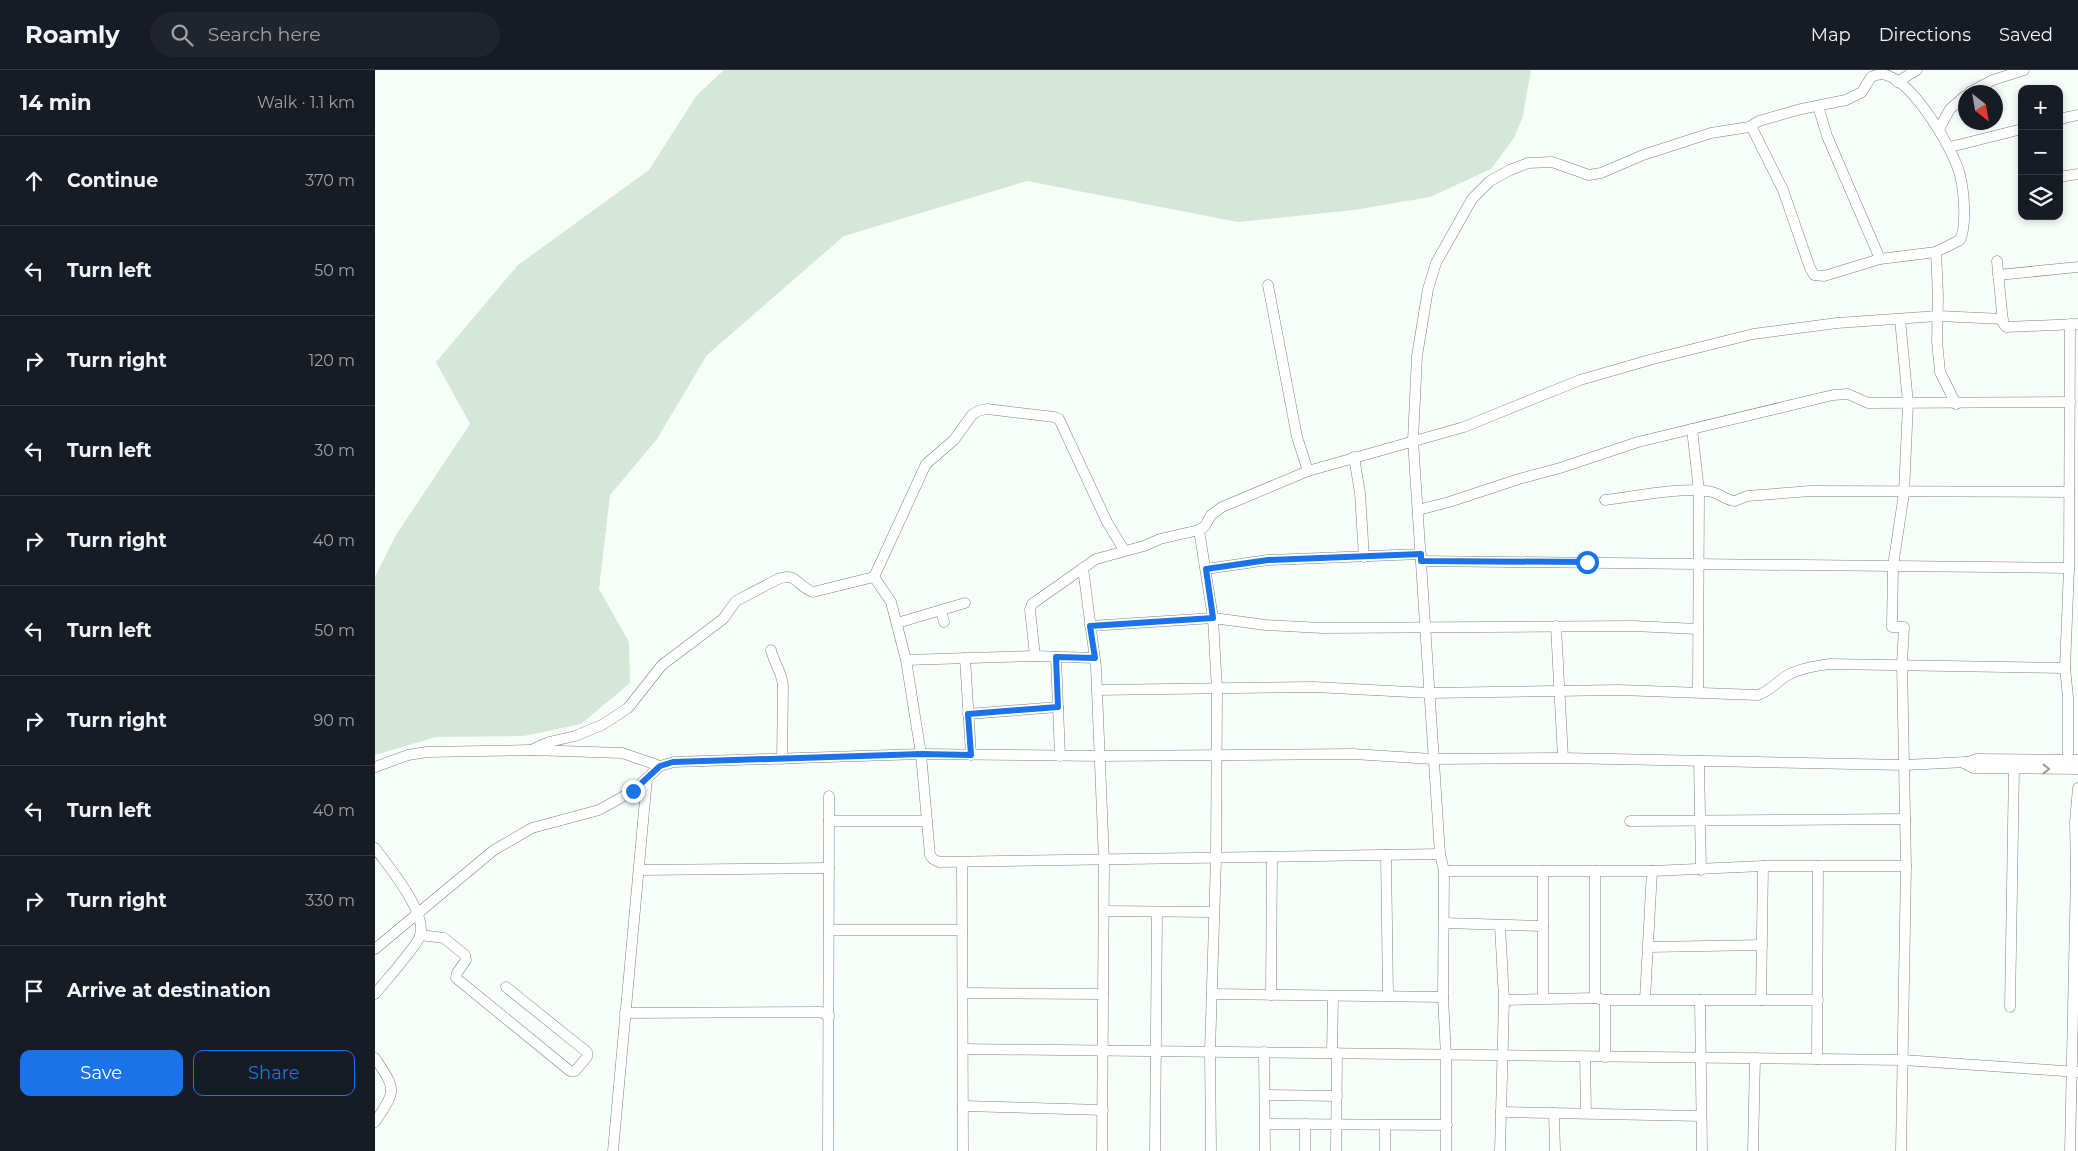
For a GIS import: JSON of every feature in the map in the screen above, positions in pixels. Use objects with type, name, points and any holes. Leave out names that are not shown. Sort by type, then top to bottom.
[{"type":"street","points":[[1897,82],[1917,70]]},
{"type":"street","points":[[1982,85],[2020,70]]},
{"type":"street","points":[[1446,1151],[1446,1056],[1443,997],[1444,871],[1440,854],[1433,759],[1413,440],[1417,356],[1428,289],[1436,263],[1472,200],[1490,181],[1528,163],[1552,162],[1589,175],[1601,173],[1643,155],[1697,138],[1751,126],[1778,116],[1856,97],[1862,92],[1869,73],[1888,75],[1915,97],[1950,147],[1960,175],[1962,189],[1963,231],[1960,240],[1936,252],[1880,259],[1824,276],[1813,274],[1783,190],[1751,126]]},
{"type":"street","points":[[1939,129],[1950,109],[1958,102]]},
{"type":"street","points":[[1818,106],[1827,136],[1880,259]]},
{"type":"street","points":[[2063,118],[2078,116]]},
{"type":"street","points":[[1950,147],[2018,130]]},
{"type":"street","points":[[2063,176],[2078,174]]},
{"type":"street","points":[[1936,252],[1939,295],[1937,316],[1940,372],[1956,404]]},
{"type":"street","points":[[375,949],[494,850],[532,828],[599,810],[633,791],[660,766],[673,762],[782,760],[921,754],[1101,756],[1353,754],[1433,759],[1563,758],[1905,765],[1966,762],[1977,759],[2073,760],[2073,697],[2065,668],[2069,568],[2074,539],[2069,492],[2074,324],[2005,327],[1997,261]]},
{"type":"street","points":[[1998,275],[2078,267]]},
{"type":"street","points":[[1268,285],[1297,437],[1308,471]]},
{"type":"street","points":[[1035,656],[1030,610],[1032,604],[1083,568],[1102,556],[1199,530],[1205,526],[1211,515],[1222,507],[1308,471],[1464,426],[1580,380],[1662,356],[1753,334],[1837,323],[1937,316],[2003,320]]},
{"type":"street","points":[[1899,319],[1908,403],[1903,493],[1893,566],[1892,627],[1905,627],[1902,664],[1905,866],[1901,1151]]},
{"type":"street","points":[[1418,510],[1560,468],[1638,442],[1812,399],[1849,394],[1868,403],[1956,404],[2073,396]]},
{"type":"street","points":[[874,577],[926,464],[954,440],[972,415],[978,410],[1059,419],[1107,522],[1124,550]]},
{"type":"street","points":[[1692,429],[1699,491],[1697,564],[1698,692]]},
{"type":"street","points":[[1354,457],[1360,494],[1364,558]]},
{"type":"street","points":[[1605,500],[1665,492],[1699,491],[1716,492],[1735,501],[1747,496],[1779,492],[2069,492]]},
{"type":"street","points":[[1199,530],[1213,618],[1217,690],[1216,858],[1210,1051],[1211,1151]]},
{"type":"street","points":[[1206,569],[1268,560],[1364,558],[2069,568]]},
{"type":"street","points":[[1083,568],[1095,658],[1101,756],[1104,860],[1102,1151]]},
{"type":"street","points":[[531,750],[549,742],[575,736],[602,726],[627,708],[662,665],[723,619],[736,601],[776,580],[782,577],[793,577],[813,592],[874,577]]},
{"type":"street","points":[[874,577],[891,602],[906,660],[921,754],[927,821],[933,860],[962,863],[1440,854]]},
{"type":"street","points":[[897,624],[965,602]]},
{"type":"street","points":[[941,610],[944,622]]},
{"type":"street","points":[[1090,626],[1213,618],[1266,625],[1314,627],[1633,626],[1698,629]]},
{"type":"street","points":[[1556,626],[1563,758]]},
{"type":"street","points":[[771,650],[782,677],[783,686],[782,760]]},
{"type":"street","points":[[906,660],[1035,656],[1095,658]]},
{"type":"street","points":[[1056,657],[1060,756]]},
{"type":"street","points":[[965,658],[971,755]]},
{"type":"street","points":[[1097,690],[1217,690],[1314,687],[1430,693],[1559,690],[1758,694],[1770,689],[1787,675],[1830,664],[2065,668]]},
{"type":"street","points":[[968,714],[1058,707]]},
{"type":"street","points":[[375,767],[408,755],[427,752],[531,750],[622,752],[660,766]]},
{"type":"street","points":[[1699,761],[1701,870]]},
{"type":"street","points":[[1966,762],[1964,763],[1973,768],[2078,769]]},
{"type":"street","points":[[2010,1007],[2014,768]]},
{"type":"street","points":[[613,1151],[647,778]]},
{"type":"street","points":[[2070,1151],[2075,1072],[2076,822],[2078,788]]},
{"type":"street","points":[[829,796],[829,1151]]},
{"type":"street","points":[[1630,821],[1905,819]]},
{"type":"street","points":[[829,821],[927,821]]},
{"type":"street","points":[[375,848],[412,900],[421,928],[420,936],[375,994]]},
{"type":"street","points":[[1386,855],[1388,996]]},
{"type":"street","points":[[1271,995],[1272,857]]},
{"type":"street","points":[[962,863],[963,1151]]},
{"type":"street","points":[[1444,871],[1652,871],[1763,866],[1905,866]]},
{"type":"street","points":[[1761,1000],[1763,866]]},
{"type":"street","points":[[1817,1059],[1818,866]]},
{"type":"street","points":[[639,870],[829,868]]},
{"type":"street","points":[[1543,871],[1543,998]]},
{"type":"street","points":[[1595,871],[1600,999],[1605,1056]]},
{"type":"street","points":[[1645,999],[1652,871]]},
{"type":"street","points":[[1104,911],[1213,912]]},
{"type":"street","points":[[1155,1151],[1157,912]]},
{"type":"street","points":[[1444,923],[1543,926]]},
{"type":"street","points":[[1500,1151],[1501,1055],[1504,1000],[1501,924]]},
{"type":"street","points":[[829,930],[962,930]]},
{"type":"street","points":[[420,936],[445,938],[465,955],[466,960],[457,973],[456,978],[570,1071],[575,1071],[587,1057],[587,1052],[506,987]]},
{"type":"street","points":[[1649,947],[1762,945]]},
{"type":"street","points":[[963,993],[1103,994]]},
{"type":"street","points":[[1211,994],[1443,997]]},
{"type":"street","points":[[1333,996],[1337,1096],[1336,1151]]},
{"type":"street","points":[[1504,1000],[1543,998],[1818,1000]]},
{"type":"street","points":[[1700,1000],[1702,1151]]},
{"type":"street","points":[[625,1013],[821,1012],[829,1016]]},
{"type":"street","points":[[963,1049],[1903,1060],[2075,1072]]},
{"type":"street","points":[[1264,1052],[1265,1151]]},
{"type":"street","points":[[1585,1057],[1586,1113]]},
{"type":"street","points":[[375,1058],[390,1081],[391,1094],[375,1122]]},
{"type":"street","points":[[1753,1151],[1755,1058]]},
{"type":"street","points":[[1265,1095],[1337,1096]]},
{"type":"street","points":[[963,1106],[1103,1110]]},
{"type":"street","points":[[1501,1112],[1701,1116]]},
{"type":"street","points":[[1554,1114],[1555,1151]]},
{"type":"street","points":[[1265,1124],[1447,1125]]},
{"type":"street","points":[[1305,1124],[1305,1151]]},
{"type":"street","points":[[1385,1125],[1385,1151]]},
{"type":"green space","points":[[724,70],[1531,70],[1523,116],[1514,138],[1491,169],[1430,197],[1354,210],[1238,222],[1027,181],[844,236],[707,355],[657,439],[610,495],[599,589],[629,642],[630,683],[581,724],[524,736],[436,737],[375,755],[375,577],[396,535],[470,424],[436,362],[518,265],[649,170],[697,95]]},
{"type":"route","points":[[633,791],[660,766],[673,762],[782,760],[921,754],[971,755],[968,714],[1058,707],[1056,657],[1095,658],[1090,626],[1213,618],[1206,569],[1268,560],[1311,560],[1421,554],[1421,561],[1587,562]]}]
